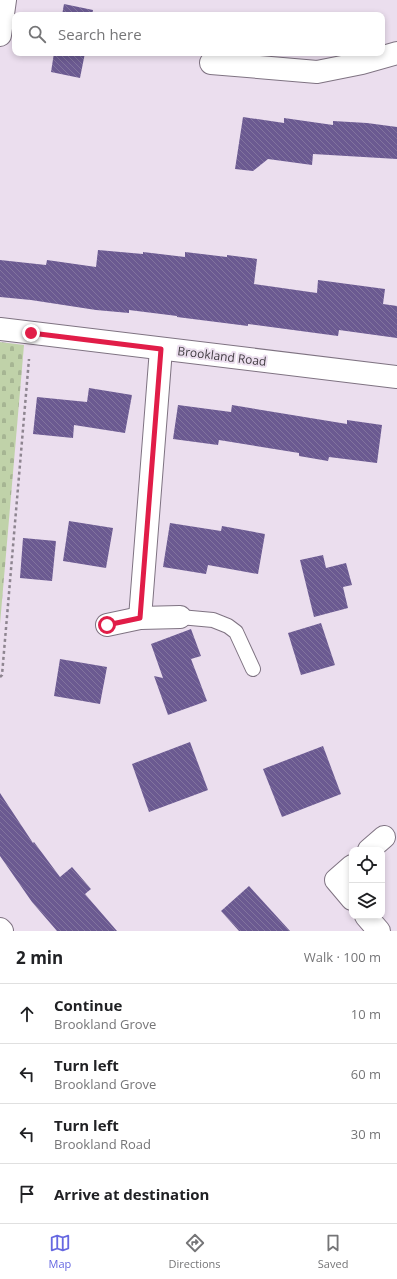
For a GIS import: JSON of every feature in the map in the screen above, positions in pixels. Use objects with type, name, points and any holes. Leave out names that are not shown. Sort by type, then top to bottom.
[{"type":"street","points":[[0,35],[5,0]]},
{"type":"street","points":[[211,63],[317,72],[362,63],[397,53]]},
{"type":"street","name":"Brookland Road","points":[[0,329],[397,378]]},
{"type":"street","points":[[140,618],[161,349]]},
{"type":"street","points":[[107,625],[140,618],[180,617]]},
{"type":"street","points":[[349,869],[336,880],[349,896]]},
{"type":"street","points":[[369,919],[379,931]]},
{"type":"lane","points":[[180,617],[213,620],[228,626],[236,632],[253,669]]},
{"type":"path","points":[[0,677],[2,675],[31,333]]},
{"type":"green space","points":[[0,342],[24,345],[0,624]]},
{"type":"building","points":[[64,4],[93,10],[93,12],[63,12]]},
{"type":"building","points":[[54,56],[84,56],[80,78],[51,72]]},
{"type":"building","points":[[243,117],[284,123],[284,118],[333,125],[333,121],[397,127],[397,159],[313,154],[312,165],[268,159],[253,171],[235,169]]},
{"type":"building","points":[[98,250],[143,254],[143,252],[185,257],[185,252],[257,259],[254,284],[317,293],[318,280],[385,289],[383,304],[397,306],[397,338],[339,330],[338,336],[129,310],[129,313],[96,310],[0,297],[0,260],[46,265],[47,260],[96,267]]},
{"type":"building","points":[[89,388],[132,395],[125,433],[74,425],[73,438],[33,434],[37,397],[87,402]]},
{"type":"building","points":[[178,405],[231,412],[232,405],[347,424],[347,420],[382,425],[377,463],[329,457],[328,461],[299,456],[299,453],[219,440],[218,445],[173,439]]},
{"type":"building","points":[[69,521],[113,528],[106,568],[63,561]]},
{"type":"building","points":[[170,523],[221,531],[222,526],[265,534],[258,574],[208,565],[206,574],[163,567]]},
{"type":"building","points":[[23,538],[56,541],[52,581],[20,578]]},
{"type":"building","points":[[323,555],[326,568],[346,563],[352,585],[343,587],[348,608],[314,617],[300,560]]},
{"type":"building","points":[[321,623],[335,665],[301,675],[288,633]]},
{"type":"building","points":[[191,629],[201,656],[191,659],[207,701],[168,715],[154,676],[163,678],[151,644]]},
{"type":"building","points":[[60,659],[107,667],[100,704],[54,696]]},
{"type":"building","points":[[190,742],[208,790],[149,812],[132,764]]},
{"type":"building","points":[[323,746],[341,794],[282,817],[263,769]]},
{"type":"building","points":[[0,793],[33,843],[34,842],[60,877],[72,867],[91,889],[85,894],[117,931],[57,931],[32,902],[0,856]]},
{"type":"building","points":[[249,886],[290,931],[239,931],[221,911]]},
{"type":"route","points":[[31,333],[161,349],[140,618],[107,625]]}]
